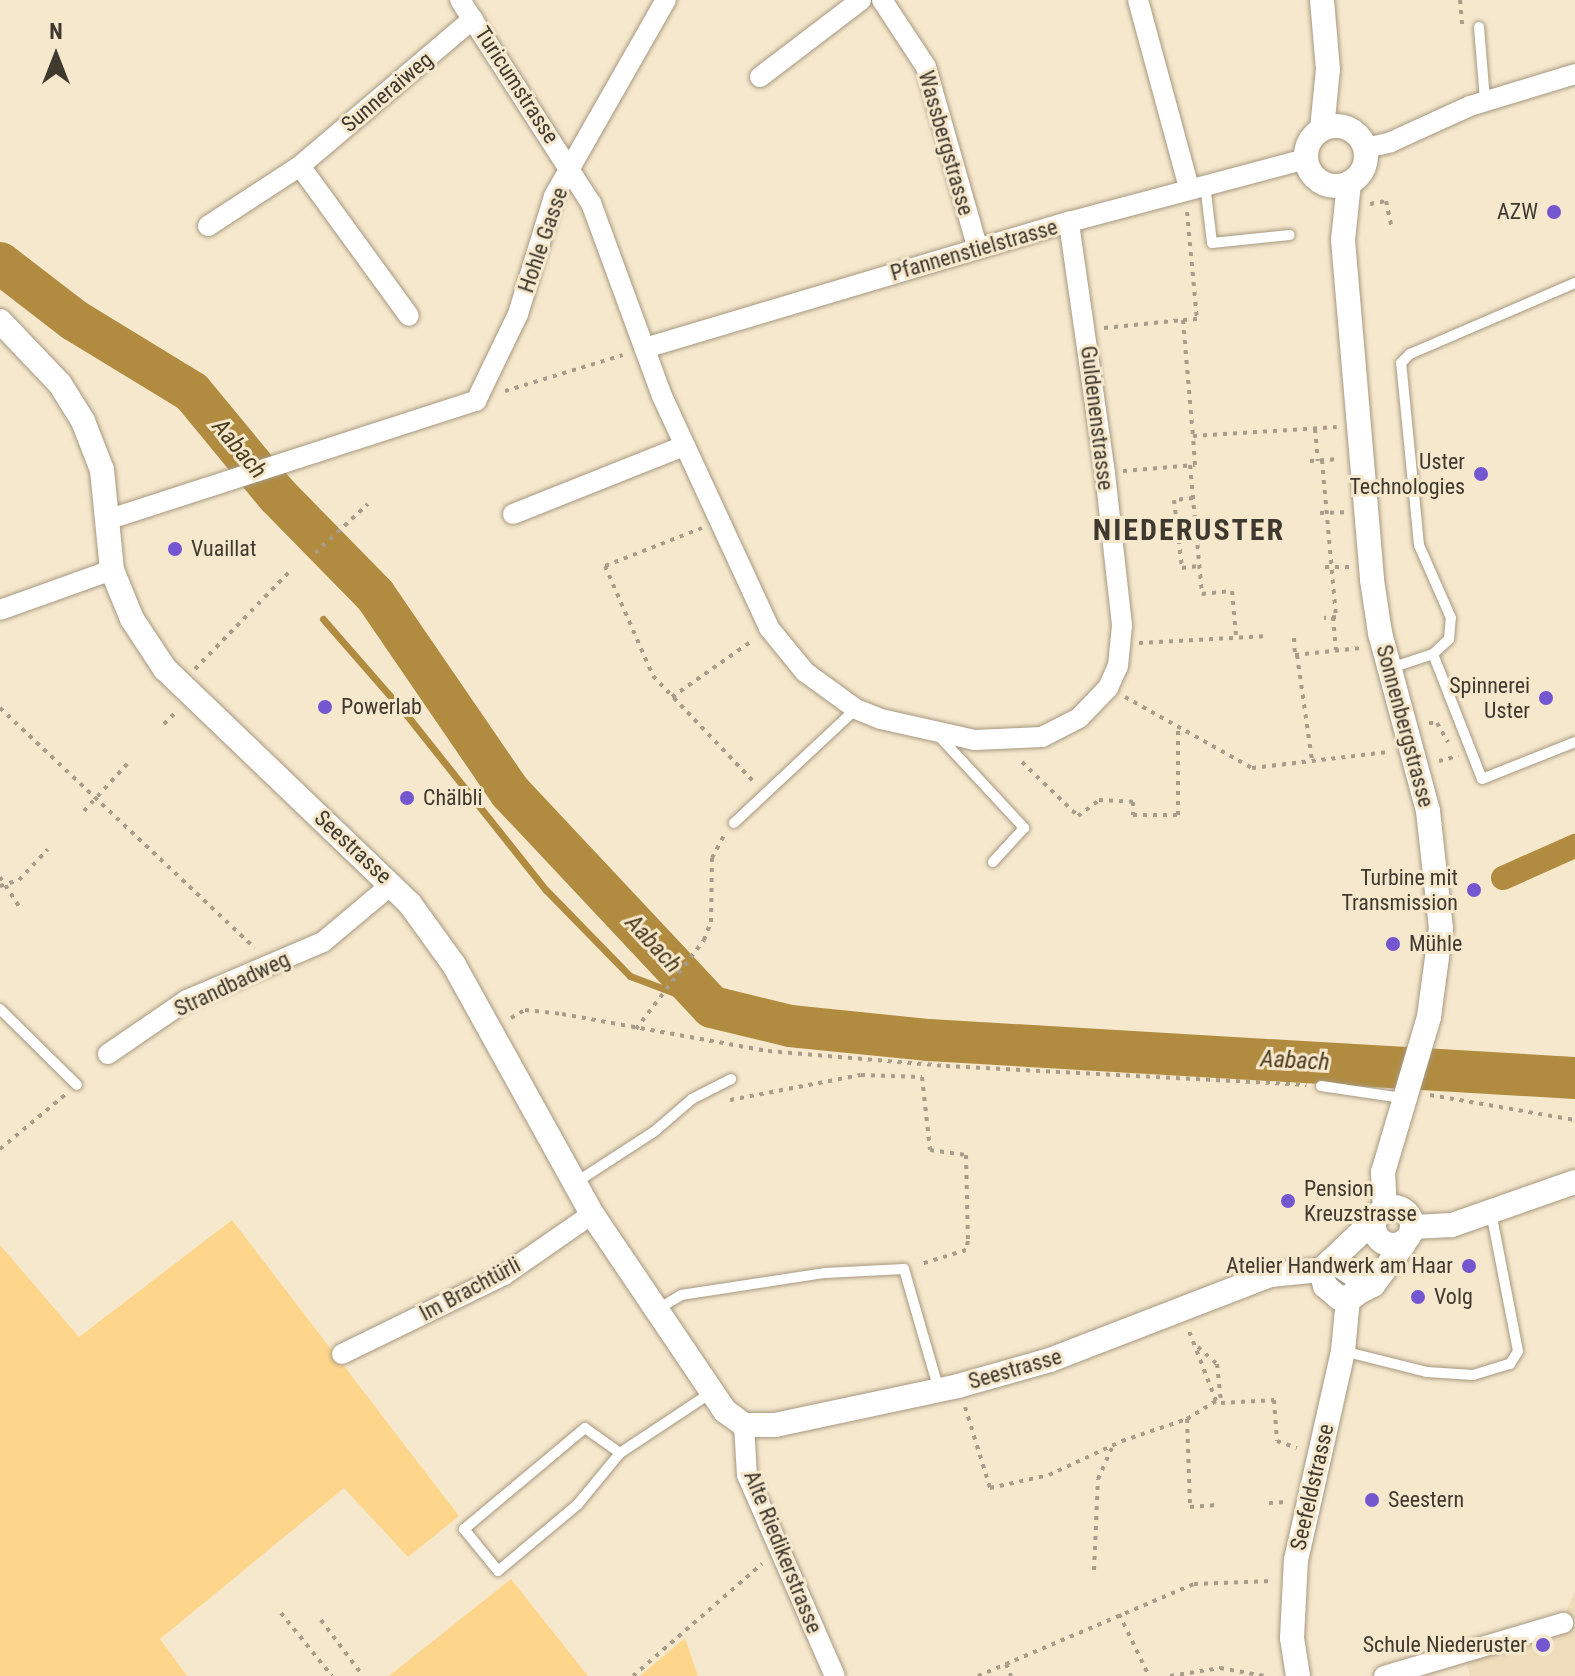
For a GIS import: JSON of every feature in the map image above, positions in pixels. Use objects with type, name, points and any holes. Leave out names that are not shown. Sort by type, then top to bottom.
[{"type":"street","name":"Turicumstrasse","points":[[460,0],[571,167],[591,203],[645,348]]},
{"type":"street","name":"Hohle Gasse","points":[[476,401],[505,347],[554,196],[666,0]]},
{"type":"street","points":[[760,77],[861,0]]},
{"type":"street","name":"Wassbergstrasse","points":[[882,0],[926,67],[978,249]]},
{"type":"street","points":[[1138,0],[1193,192]]},
{"type":"street","points":[[1322,0],[1332,127]]},
{"type":"street","name":"Sunneraiweg","points":[[208,226],[300,166],[473,19]]},
{"type":"street","points":[[1366,148],[1485,100],[1575,74]]},
{"type":"street","points":[[1332,127],[1353,130],[1366,148],[1362,172],[1337,184],[1316,178],[1306,159],[1312,136],[1332,127]]},
{"type":"street","name":"Pfannenstielstrasse","points":[[645,348],[1069,222],[1193,192],[1306,159]]},
{"type":"street","points":[[300,166],[409,316]]},
{"type":"street","name":"Sonnenbergstrasse","points":[[1337,184],[1372,580],[1386,657],[1428,811],[1438,875],[1436,983],[1409,1093],[1383,1172],[1380,1213]]},
{"type":"street","name":"Guldenenstrasse","points":[[645,348],[684,446],[769,628],[805,672],[856,709],[938,735],[1019,742],[1064,728],[1108,688],[1121,644],[1105,473],[1069,222]]},
{"type":"street","name":"Seestrasse","points":[[0,321],[60,384],[83,421],[102,470],[110,519],[112,570],[132,619],[165,669],[392,884],[454,965],[592,1214],[712,1392],[744,1425],[775,1425],[949,1388],[1095,1345],[1270,1275],[1327,1265]]},
{"type":"street","points":[[110,519],[476,401]]},
{"type":"street","points":[[513,514],[684,446]]},
{"type":"street","points":[[0,610],[112,570]]},
{"type":"street","name":"Strandbadweg","points":[[108,1054],[187,1000],[323,942],[392,884]]},
{"type":"street","points":[[1380,1213],[1384,1238],[1408,1235],[1491,1212],[1575,1182]]},
{"type":"street","points":[[1380,1213],[1327,1265],[1325,1286],[1354,1295],[1373,1285],[1408,1235]]},
{"type":"street","name":"Im Brachtürli","points":[[342,1354],[504,1275],[592,1214]]},
{"type":"street","name":"Seefeldstrasse","points":[[1298,1676],[1292,1627],[1296,1560],[1354,1295]]},
{"type":"street","name":"Alte Riedikerstrasse","points":[[744,1425],[747,1475],[781,1546],[835,1676]]},
{"type":"street","points":[[1384,1676],[1563,1623]]},
{"type":"lane","points":[[1479,27],[1485,100]]},
{"type":"lane","points":[[1193,192],[1212,243],[1290,235]]},
{"type":"lane","points":[[1386,657],[1433,654],[1449,639],[1451,618],[1419,545],[1401,363],[1410,354],[1575,283]]},
{"type":"lane","points":[[1433,654],[1482,779],[1575,742]]},
{"type":"lane","points":[[734,823],[856,709]]},
{"type":"lane","points":[[938,735],[1024,828],[993,862]]},
{"type":"lane","points":[[0,1009],[77,1085]]},
{"type":"lane","points":[[575,1183],[655,1131],[692,1099],[731,1079]]},
{"type":"lane","points":[[1321,1086],[1409,1093]]},
{"type":"lane","points":[[1343,1351],[1427,1372],[1473,1375],[1510,1364],[1518,1351],[1491,1212]]},
{"type":"lane","points":[[656,1310],[681,1295],[825,1273],[904,1269],[949,1388]]},
{"type":"lane","points":[[620,1453],[585,1428],[464,1529],[498,1571],[578,1504],[620,1453],[712,1392]]},
{"type":"path","points":[[1086,329],[1197,319],[1193,192]]},
{"type":"path","points":[[1363,206],[1386,201],[1391,225]]},
{"type":"path","points":[[1105,473],[1195,465],[1183,320]]},
{"type":"path","points":[[476,401],[645,348]]},
{"type":"path","points":[[1180,369],[1187,369]]},
{"type":"path","points":[[1184,412],[1191,412]]},
{"type":"path","points":[[1193,436],[1343,426]]},
{"type":"path","points":[[1315,429],[1336,650]]},
{"type":"path","points":[[1190,465],[1202,594],[1232,591],[1236,635]]},
{"type":"path","points":[[1193,498],[1174,500],[1182,568],[1199,566]]},
{"type":"path","points":[[315,553],[368,504]]},
{"type":"path","points":[[707,526],[605,566],[653,676],[765,793]]},
{"type":"path","points":[[193,670],[288,573]]},
{"type":"path","points":[[1324,618],[1333,617]]},
{"type":"path","points":[[1121,644],[1236,635],[1269,636]]},
{"type":"path","points":[[672,697],[758,636]]},
{"type":"path","points":[[1294,638],[1301,699]]},
{"type":"path","points":[[1297,655],[1336,650],[1386,657]]},
{"type":"path","points":[[1290,665],[1298,665]]},
{"type":"path","points":[[1119,694],[1252,768],[1378,754]]},
{"type":"path","points":[[1293,700],[1306,699],[1312,761]]},
{"type":"path","points":[[0,708],[260,953],[266,967]]},
{"type":"path","points":[[164,724],[180,708]]},
{"type":"path","points":[[1429,723],[1437,723],[1456,756],[1440,761]]},
{"type":"path","points":[[1022,762],[1078,816],[1099,800],[1133,802],[1133,815],[1178,815],[1178,725]]},
{"type":"path","points":[[84,811],[127,764]]},
{"type":"path","points":[[636,1029],[693,954],[711,922],[712,858],[734,823]]},
{"type":"path","points":[[0,886],[19,880],[48,849]]},
{"type":"path","points":[[0,877],[19,906]]},
{"type":"path","points":[[504,1022],[525,1010],[768,1051],[932,1065],[1321,1086]]},
{"type":"path","points":[[718,1103],[861,1075],[922,1077],[930,1150],[966,1155],[968,1241],[966,1250],[904,1269]]},
{"type":"path","points":[[0,1149],[77,1085]]},
{"type":"path","points":[[1409,1093],[1575,1120]]},
{"type":"path","points":[[949,1388],[990,1488],[1049,1475],[1113,1445],[1187,1419],[1216,1401],[1186,1324]]},
{"type":"path","points":[[1195,1345],[1217,1364],[1221,1403],[1274,1400],[1277,1441],[1303,1451]]},
{"type":"path","points":[[1187,1419],[1190,1507],[1217,1505]]},
{"type":"path","points":[[1094,1570],[1098,1479],[1113,1445]]},
{"type":"path","points":[[1269,1503],[1291,1503]]},
{"type":"path","points":[[633,1676],[781,1546]]},
{"type":"path","points":[[978,1676],[1194,1584],[1275,1581]]},
{"type":"path","points":[[281,1613],[332,1676]]},
{"type":"path","points":[[1119,1614],[1149,1676]]},
{"type":"path","points":[[321,1620],[363,1676]]},
{"type":"path","points":[[1006,1664],[1011,1676]]},
{"type":"path","points":[[1170,1676],[1220,1668],[1264,1676]]},
{"type":"shaded area","points":[[232,1220],[459,1516],[408,1557],[344,1488],[160,1639],[187,1676],[0,1676],[0,1245],[79,1337]]},
{"type":"shaded area","points":[[511,1579],[588,1676],[389,1676]]},
{"type":"shaded area","name":"Schule Niederuster","points":[[1575,1592],[1575,1676],[1470,1676],[1465,1658],[1556,1632]]},
{"type":"shaded area","points":[[685,1638],[698,1676],[640,1676]]},
{"type":"waterway","name":"Aabach","points":[[0,263],[74,320],[192,392],[277,495],[375,595],[510,792],[712,1007],[790,1026],[929,1040],[1575,1078]]},
{"type":"waterway","points":[[235,445],[241,476]]},
{"type":"waterway","points":[[323,619],[405,713],[546,890],[630,976],[712,1007]]},
{"type":"waterway","points":[[1503,878],[1575,846]]},
{"type":"place","name":"AZW","points":[[1554,212]]},
{"type":"place","name":"Uster Technologies","points":[[1481,474]]},
{"type":"place","name":"Vuaillat","points":[[175,549]]},
{"type":"place","name":"Spinnerei Uster","points":[[1546,698]]},
{"type":"place","name":"Powerlab","points":[[325,707]]},
{"type":"place","name":"Chälbli","points":[[407,798]]},
{"type":"place","name":"Turbine mit Transmission","points":[[1474,890]]},
{"type":"place","name":"Mühle","points":[[1393,944]]},
{"type":"place","name":"Pension Kreuzstrasse","points":[[1288,1201]]},
{"type":"place","name":"Atelier Handwerk am Haar","points":[[1469,1266]]},
{"type":"place","name":"Volg","points":[[1418,1297]]},
{"type":"place","name":"Seestern","points":[[1372,1500]]},
{"type":"place","name":"Schule Niederuster","points":[[1543,1645]]},
{"type":"district","name":"NIEDERUSTER","points":[[1189,530]]}]
